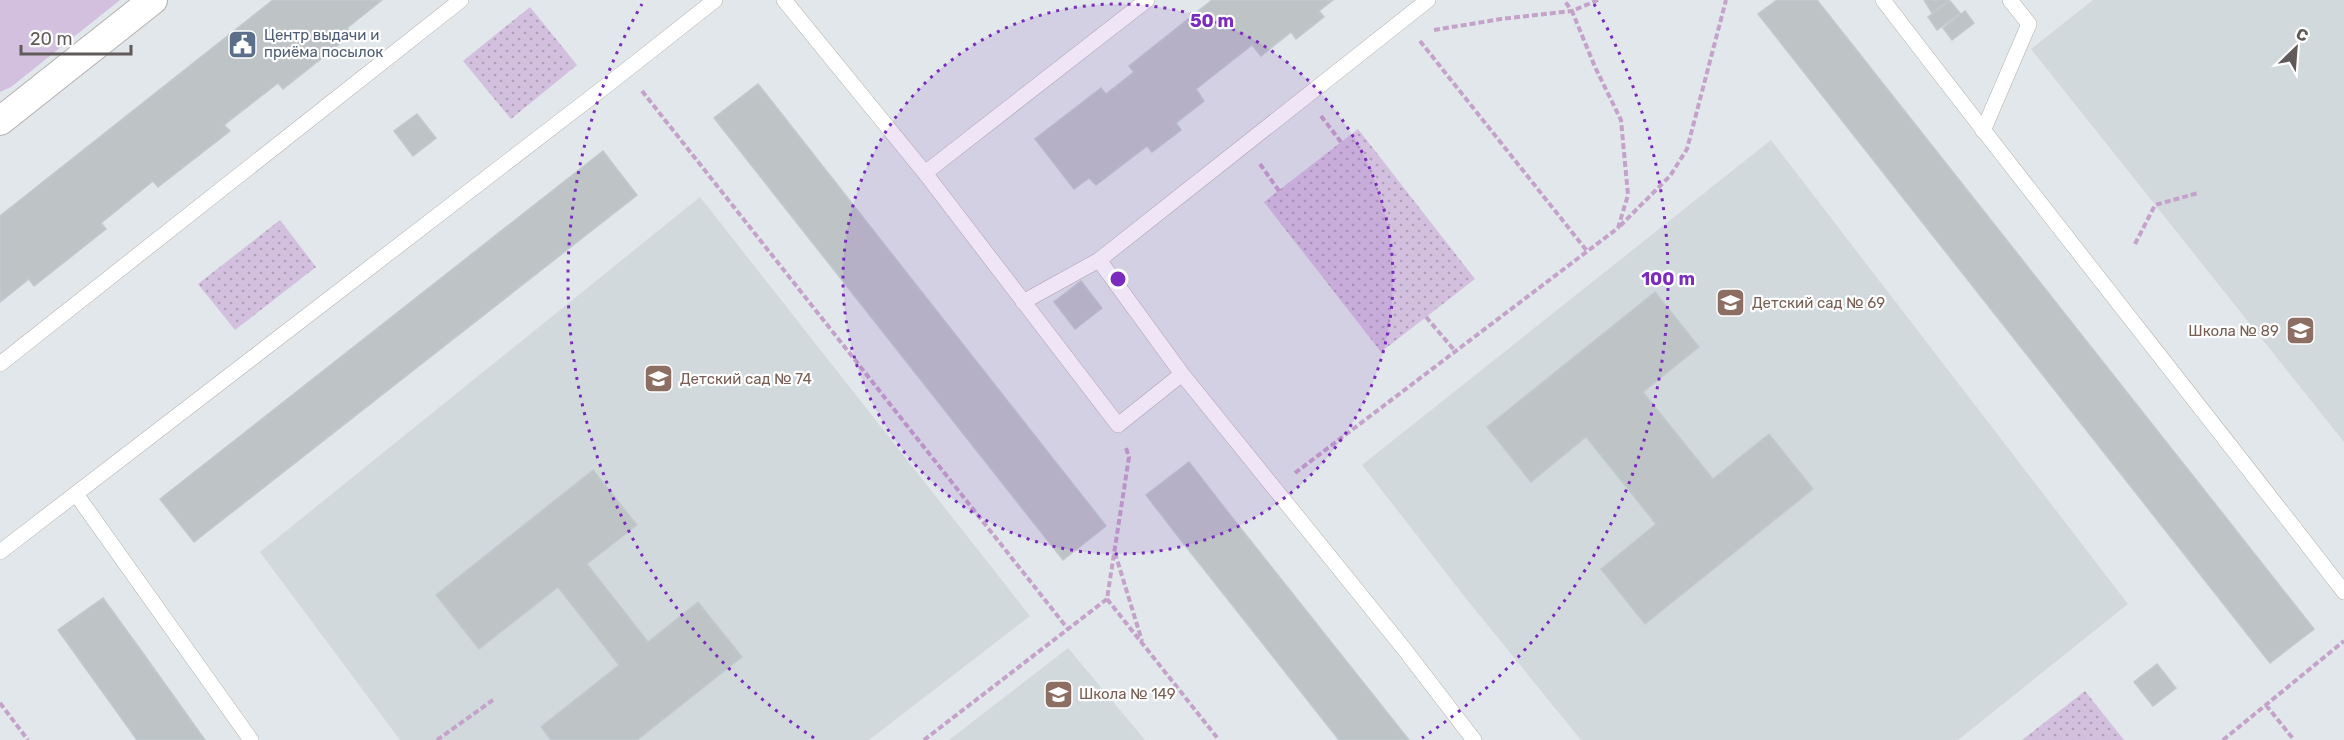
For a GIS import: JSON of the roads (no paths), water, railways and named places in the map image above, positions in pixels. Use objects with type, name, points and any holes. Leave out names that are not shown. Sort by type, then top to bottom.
[{"type":"street","points":[[0,121],[153,0]]},
{"type":"lane","points":[[0,364],[461,0]]},
{"type":"lane","points":[[0,552],[715,0]]},
{"type":"lane","points":[[784,0],[925,172],[1118,425],[1182,374]]},
{"type":"lane","points":[[925,172],[1147,0]]},
{"type":"lane","points":[[1023,303],[1098,260],[1428,0]]},
{"type":"lane","points":[[1883,0],[2344,592]]},
{"type":"lane","points":[[1983,131],[2029,24],[2010,0]]},
{"type":"lane","points":[[1098,260],[1182,374],[1474,740]]},
{"type":"lane","points":[[76,494],[251,740]]},
{"type":"place","name":"Центр выдачи и приёма посылок","points":[[243,44]]},
{"type":"place","name":"Детский сад № 69","points":[[1731,303]]},
{"type":"place","name":"Школа № 89","points":[[2300,331]]},
{"type":"place","name":"Детский сад № 74","points":[[659,379]]},
{"type":"place","name":"Школа № 149","points":[[1058,694]]}]
